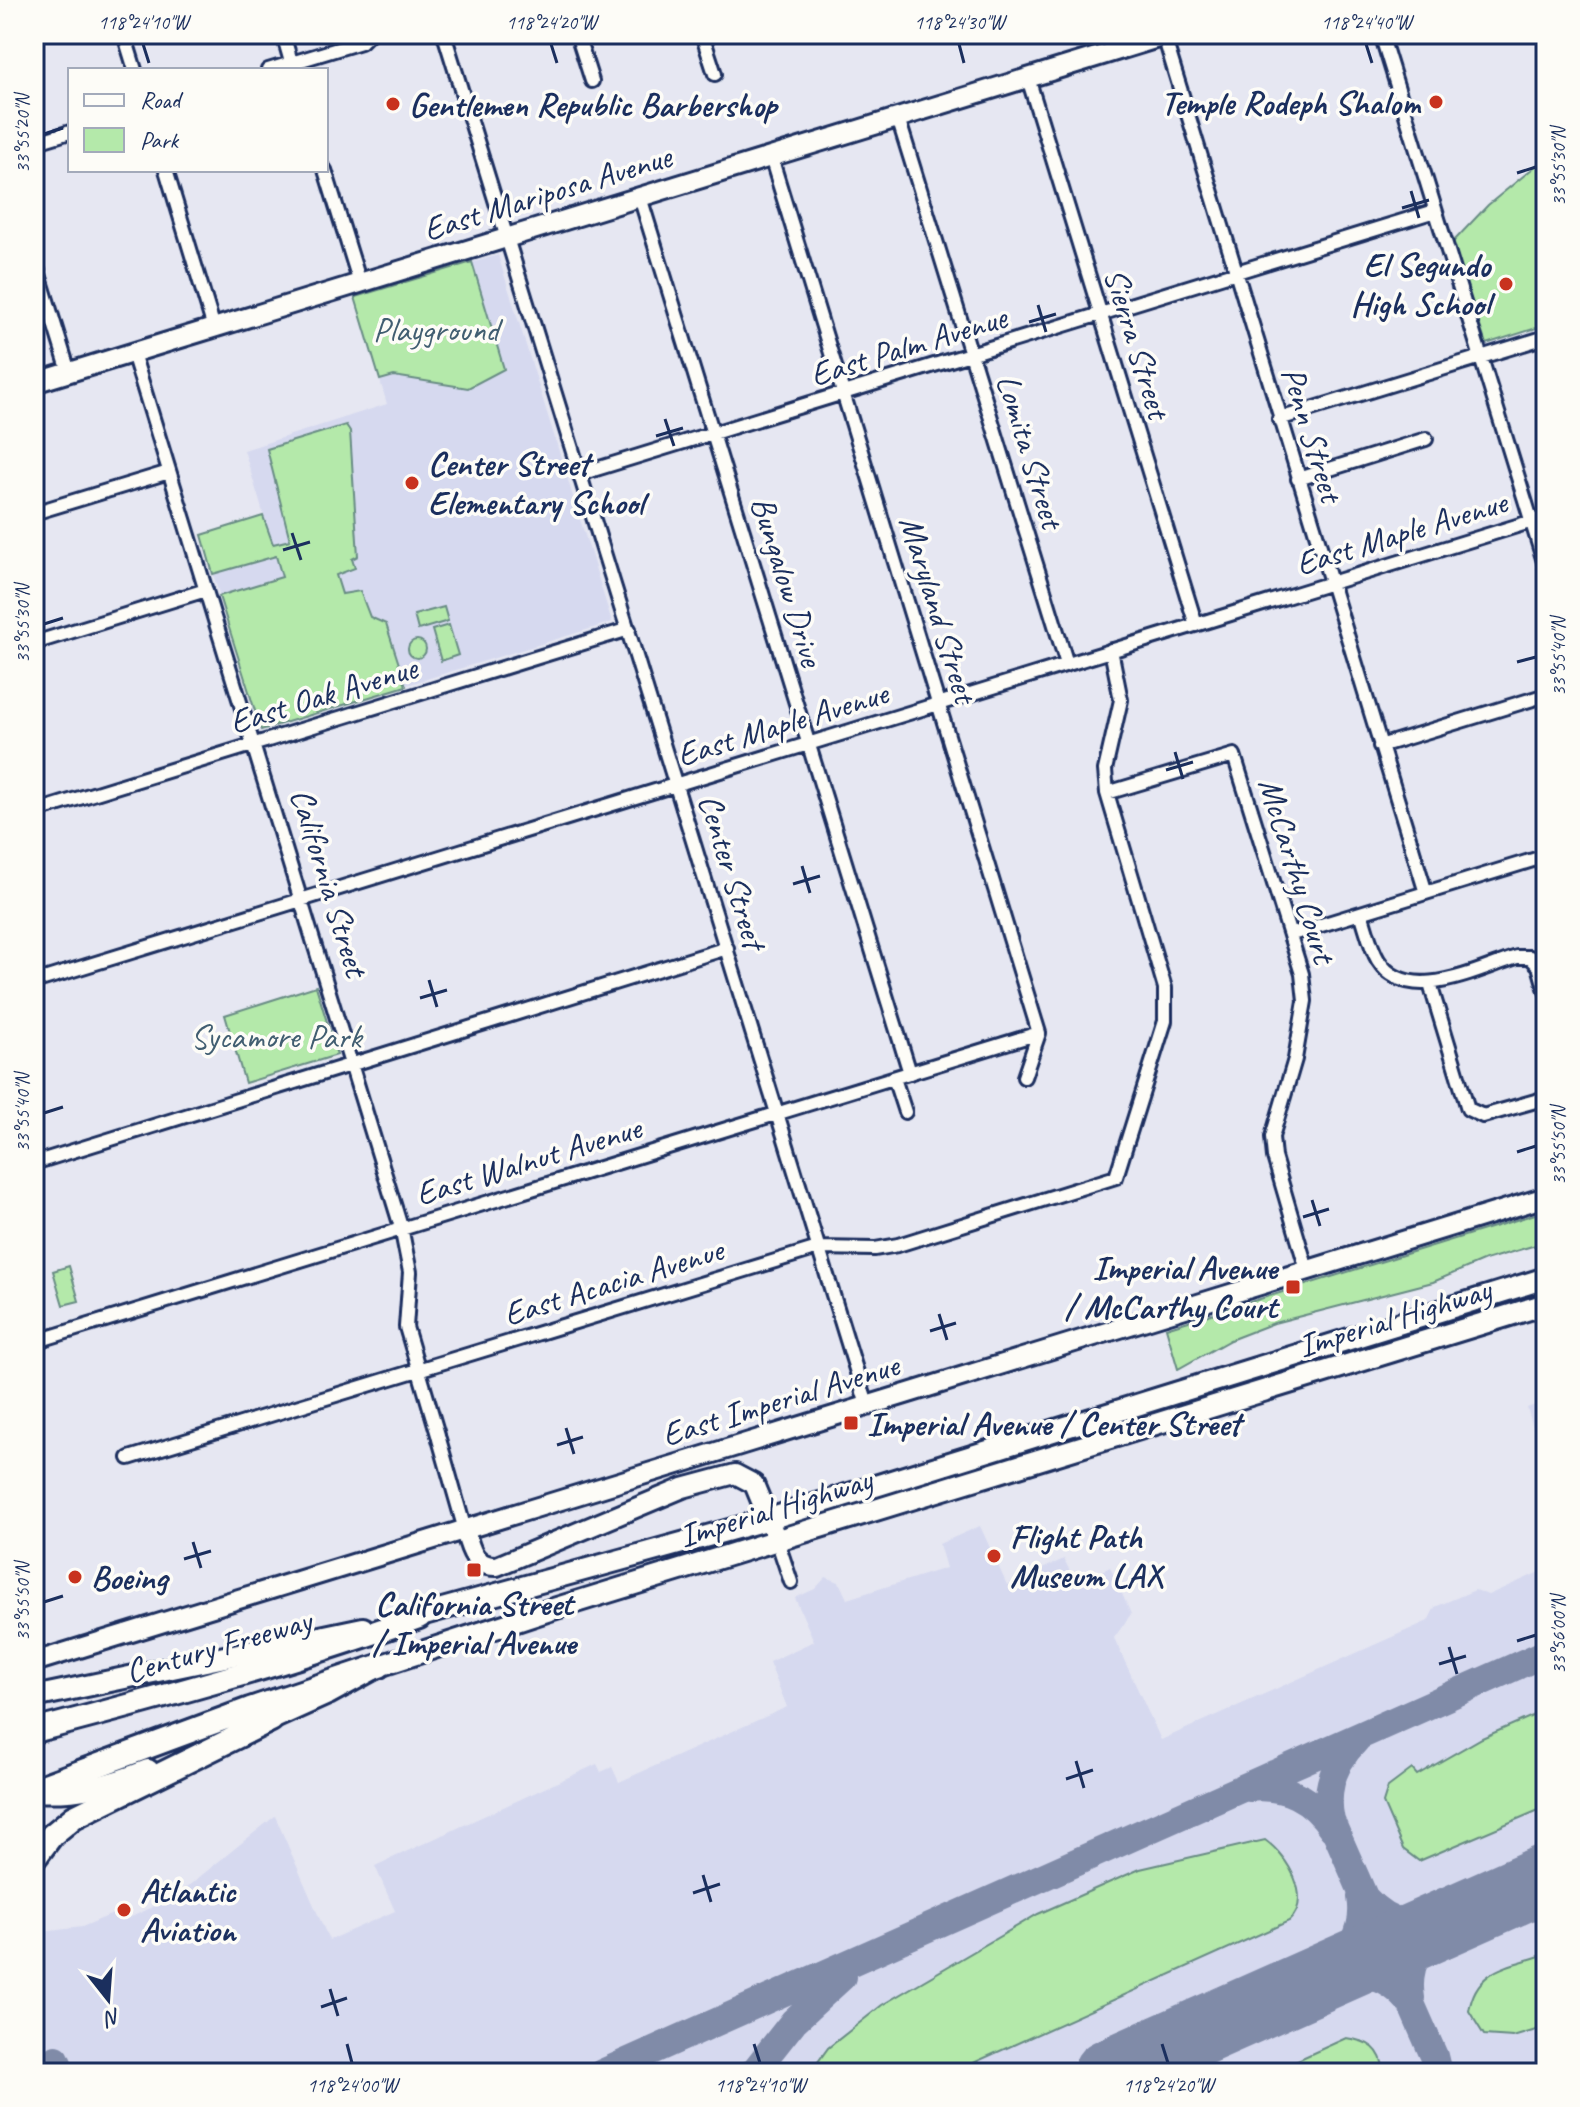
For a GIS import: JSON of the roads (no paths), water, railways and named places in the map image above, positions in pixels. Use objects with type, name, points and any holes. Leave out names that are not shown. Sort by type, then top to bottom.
[{"type":"highway","name":"Century Freeway","points":[[34,1731],[168,1697],[419,1617]]},
{"type":"highway","name":"Century Freeway","points":[[34,1790],[379,1666]]},
{"type":"highway","points":[[34,1859],[52,1835],[74,1817],[271,1720]]},
{"type":"main road","name":"Imperial Highway","points":[[34,1697],[419,1617],[769,1519],[1329,1348],[1546,1278]]},
{"type":"main road","name":"Imperial Highway","points":[[34,1790],[84,1791],[111,1786],[271,1720],[379,1666],[777,1540],[1546,1304]]},
{"type":"main road","points":[[1329,1348],[1336,1369]]},
{"type":"street","points":[[124,34],[134,68]]},
{"type":"street","points":[[283,34],[293,66],[361,42],[369,34]]},
{"type":"street","name":"Center Street","points":[[444,34],[867,1405]]},
{"type":"street","points":[[577,34],[592,81]]},
{"type":"street","points":[[702,34],[715,74]]},
{"type":"street","points":[[1381,34],[1546,568]]},
{"type":"street","name":"East Mariposa Avenue","points":[[34,383],[1168,35]]},
{"type":"street","name":"Penn Street","points":[[1168,35],[1234,272],[1426,893]]},
{"type":"street","name":"Sierra Street","points":[[1028,78],[1196,625]]},
{"type":"street","name":"Lomita Street","points":[[898,118],[1067,664]]},
{"type":"street","points":[[34,143],[68,133]]},
{"type":"street","name":"Maryland Street","points":[[771,157],[1039,1033]]},
{"type":"street","points":[[167,172],[214,328]]},
{"type":"street","points":[[326,172],[360,283]]},
{"type":"street","name":"Bungalow Drive","points":[[640,197],[910,1073]]},
{"type":"street","name":"East Palm Avenue","points":[[580,474],[1435,211]]},
{"type":"street","points":[[34,258],[69,372]]},
{"type":"street","points":[[1279,419],[1546,337]]},
{"type":"street","name":"California Street","points":[[133,353],[401,1227],[410,1272],[406,1327],[416,1371],[475,1558],[482,1564],[497,1566],[683,1488],[735,1474],[754,1484],[791,1582]]},
{"type":"street","points":[[1298,479],[1426,439]]},
{"type":"street","points":[[34,513],[169,472]]},
{"type":"street","name":"East Maple Avenue","points":[[34,982],[1546,517]]},
{"type":"street","points":[[34,643],[206,590]]},
{"type":"street","name":"East Oak Avenue","points":[[34,812],[629,629]]},
{"type":"street","points":[[1107,793],[1105,770],[1121,700],[1111,650]]},
{"type":"street","points":[[1380,746],[1546,695]]},
{"type":"street","name":"McCarthy Court","points":[[1107,793],[1234,755],[1292,934],[1305,1001],[1295,1059],[1272,1137],[1274,1157],[1307,1270]]},
{"type":"street","name":"East Acacia Avenue","points":[[129,1458],[818,1248],[875,1249],[898,1245],[1116,1177],[1165,1021],[1165,988],[1107,793]]},
{"type":"street","points":[[1292,934],[1546,856]]},
{"type":"street","points":[[1361,913],[1377,959],[1385,969],[1406,983],[1430,984],[1517,957],[1530,957],[1539,966],[1546,991]]},
{"type":"street","points":[[34,1163],[727,948]]},
{"type":"street","points":[[1430,984],[1468,1109],[1483,1116],[1546,1098]]},
{"type":"street","points":[[1024,1077],[1039,1033]]},
{"type":"street","name":"East Walnut Avenue","points":[[34,1342],[1039,1033]]},
{"type":"street","points":[[894,1078],[905,1112]]},
{"type":"street","name":"East Imperial Avenue","points":[[34,1662],[1546,1197]]},
{"type":"place","name":"Temple Rodeph Shalom","points":[[1436,102]]},
{"type":"place","name":"Gentlemen Republic Barbershop","points":[[393,104]]},
{"type":"place","name":"El Segundo High School","points":[[1506,284]]},
{"type":"place","name":"Center Street Elementary School","points":[[412,483]]},
{"type":"place","name":"Imperial Avenue / McCarthy Court","points":[[1293,1287]]},
{"type":"place","name":"Imperial Avenue / Center Street","points":[[851,1423]]},
{"type":"place","name":"Flight Path Museum LAX","points":[[994,1556]]},
{"type":"place","name":"California Street / Imperial Avenue","points":[[474,1570]]},
{"type":"place","name":"Boeing","points":[[75,1577]]},
{"type":"place","name":"Atlantic Aviation","points":[[124,1910]]},
{"type":"park label","name":"Playground","points":[[436,329]]},
{"type":"park label","name":"Sycamore Park","points":[[276,1036]]}]
